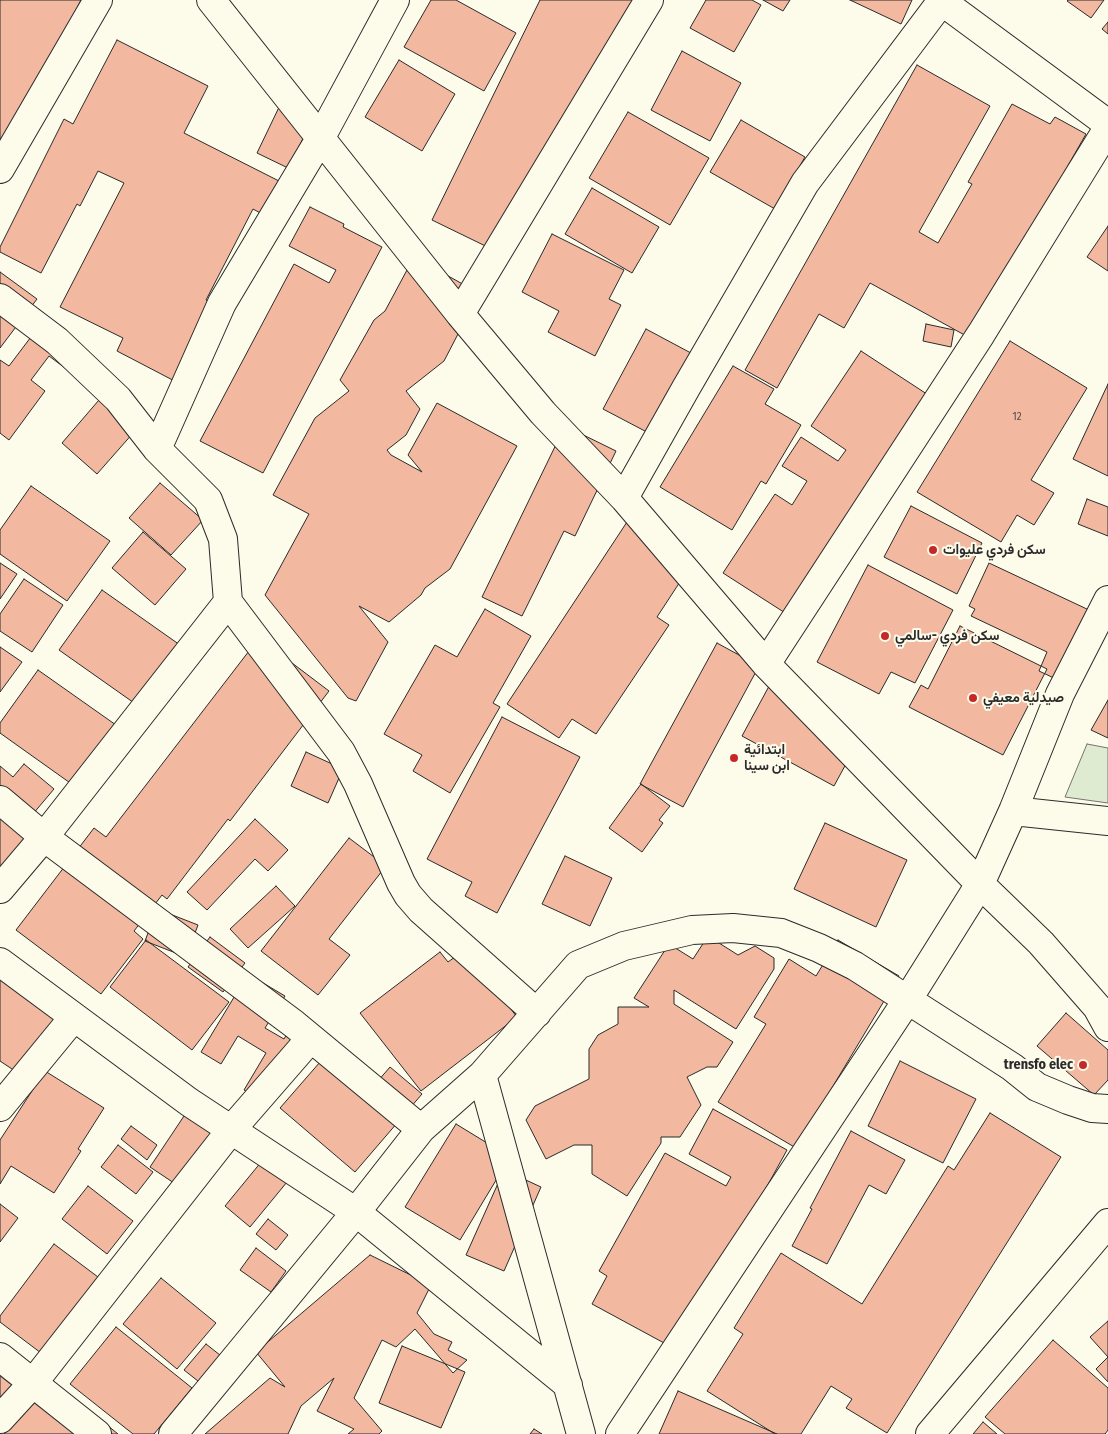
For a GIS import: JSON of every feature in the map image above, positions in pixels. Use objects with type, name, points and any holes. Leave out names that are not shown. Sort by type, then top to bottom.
[{"type":"street","points":[[0,170],[98,0]]},
{"type":"street","points":[[211,0],[460,314],[543,412],[624,498],[766,664],[980,884],[1041,943],[1097,1008],[1108,1027]]},
{"type":"street","points":[[157,449],[222,303],[320,139],[395,0]]},
{"type":"street","points":[[460,314],[649,0]]},
{"type":"street","points":[[624,498],[805,183],[940,1],[1108,124]]},
{"type":"street","points":[[766,664],[981,334],[1108,128]]},
{"type":"street","points":[[0,298],[57,341],[118,399],[157,449],[208,500],[223,539],[228,602],[341,752],[358,784],[408,895],[421,910],[537,1013]]},
{"type":"street","points":[[620,1434],[908,999],[980,884],[1013,811],[1060,694],[1108,600]]},
{"type":"street","points":[[0,890],[44,837],[228,602]]},
{"type":"street","points":[[0,800],[44,837],[311,1038],[421,1129]]},
{"type":"street","points":[[1013,811],[1108,821]]},
{"type":"street","points":[[173,1434],[356,1212],[421,1129],[482,1075],[578,965],[624,946],[692,930],[725,928],[781,933],[819,948],[855,966],[1012,1066],[1037,1087],[1092,1108],[1108,1109]]},
{"type":"street","points":[[0,962],[189,1102],[356,1212],[568,1385]]},
{"type":"street","points":[[0,1107],[74,1017]]},
{"type":"street","points":[[0,1419],[33,1383],[232,1130],[311,1038]]},
{"type":"street","points":[[482,1075],[581,1434]]},
{"type":"street","points":[[930,1434],[1108,1224]]},
{"type":"street","points":[[0,1357],[97,1434]]},
{"type":"green space","points":[[1087,744],[1108,748],[1108,803],[1065,797]]},
{"type":"building","points":[[0,0],[81,0],[15,136],[0,139]]},
{"type":"building","points":[[431,0],[456,0],[516,33],[484,91],[404,47]]},
{"type":"building","points":[[540,0],[646,0],[506,256],[432,220]]},
{"type":"building","points":[[706,0],[752,0],[761,5],[734,52],[690,28]]},
{"type":"building","points":[[763,0],[790,0],[783,11]]},
{"type":"building","points":[[850,0],[912,0],[901,24]]},
{"type":"building","points":[[1068,0],[1104,0],[1091,18]]},
{"type":"building","points":[[1108,22],[1108,34],[1102,29]]},
{"type":"building","points":[[117,40],[208,86],[184,133],[281,182],[264,215],[253,209],[206,300],[226,310],[186,387],[117,351],[123,338],[60,307],[124,183],[98,171],[80,206],[77,204],[41,273],[0,252],[0,247],[64,119],[73,124]]},
{"type":"building","points":[[682,51],[741,83],[710,141],[651,110]]},
{"type":"building","points":[[399,60],[455,94],[422,151],[365,117]]},
{"type":"building","points":[[917,65],[990,106],[919,232],[938,243],[972,184],[968,182],[1012,104],[1050,124],[1055,117],[1086,134],[970,338],[870,283],[844,328],[819,314],[777,388],[745,370]]},
{"type":"building","points":[[282,101],[314,117],[288,168],[257,153]]},
{"type":"building","points":[[628,112],[709,158],[670,225],[589,178]]},
{"type":"building","points":[[741,120],[805,157],[775,209],[710,172]]},
{"type":"building","points":[[592,188],[659,227],[632,273],[565,234]]},
{"type":"building","points":[[310,207],[344,224],[343,227],[382,247],[263,473],[200,441],[294,264],[329,283],[336,270],[289,246]]},
{"type":"building","points":[[1108,226],[1108,271],[1087,257]]},
{"type":"building","points":[[552,234],[624,270],[609,299],[621,305],[595,356],[548,332],[559,311],[522,292]]},
{"type":"building","points":[[414,257],[468,287],[448,322],[458,334],[444,361],[406,391],[420,409],[406,435],[387,450],[391,455],[422,472],[408,455],[437,403],[517,446],[450,569],[425,588],[421,595],[389,622],[359,606],[388,642],[356,701],[348,698],[265,595],[309,514],[273,495],[315,418],[349,391],[340,380],[374,320],[385,311]]},
{"type":"building","points":[[0,272],[37,299],[0,348]]},
{"type":"building","points":[[926,324],[954,330],[951,347],[923,341]]},
{"type":"building","points":[[40,325],[69,371],[49,356],[31,380],[45,391],[9,440],[0,433],[0,360],[9,366]]},
{"type":"building","points":[[646,329],[704,360],[662,440],[603,409]]},
{"type":"building","points":[[1010,341],[1087,388],[1031,480],[1054,493],[1034,525],[1017,515],[1001,542],[917,492]]},
{"type":"building","points":[[861,351],[936,400],[793,618],[723,573],[775,494],[792,505],[807,481],[782,466],[801,437],[838,461],[846,450],[811,426]]},
{"type":"building","points":[[733,366],[774,389],[765,404],[801,425],[766,484],[761,481],[732,530],[660,487]]},
{"type":"building","points":[[1108,384],[1108,476],[1073,459]]},
{"type":"building","points":[[99,400],[134,432],[97,474],[62,443]]},
{"type":"building","points":[[565,426],[616,451],[575,536],[564,531],[522,616],[482,597]]},
{"type":"building","points":[[160,483],[203,520],[171,555],[129,518]]},
{"type":"building","points":[[31,486],[110,541],[67,601],[0,554],[0,530]]},
{"type":"building","points":[[1087,499],[1108,507],[1108,536],[1078,524]]},
{"type":"building","name":"سكن فردي عليوات","points":[[911,506],[982,543],[957,594],[884,557]]},
{"type":"building","points":[[627,522],[691,565],[657,617],[669,625],[596,734],[572,719],[559,738],[507,704]]},
{"type":"building","points":[[143,532],[186,569],[155,605],[112,568]]},
{"type":"building","points":[[0,563],[17,574],[0,599]]},
{"type":"building","points":[[989,563],[1089,610],[1056,679],[1039,671],[1047,652],[971,616],[975,609],[969,606]]},
{"type":"building","name":"سكن فردي -سالمي","points":[[868,565],[953,610],[915,683],[891,672],[879,694],[817,662]]},
{"type":"building","points":[[24,579],[63,605],[32,652],[0,631],[0,614]]},
{"type":"building","points":[[102,590],[180,645],[137,705],[59,650]]},
{"type":"building","points":[[485,609],[531,636],[493,703],[500,707],[450,793],[413,771],[422,755],[384,734],[435,645],[457,657]]},
{"type":"building","name":"صيدلية معيفي","points":[[960,626],[1047,669],[1003,755],[909,707],[921,685],[928,689]]},
{"type":"building","points":[[259,638],[329,691],[230,821],[228,819],[167,899],[162,895],[134,931],[143,939],[101,994],[16,930],[94,828],[106,837]]},
{"type":"building","points":[[717,643],[759,666],[683,807],[640,784]]},
{"type":"building","points":[[0,647],[22,662],[0,692]]},
{"type":"building","points":[[38,670],[116,725],[73,785],[0,733],[0,723]]},
{"type":"building","points":[[774,677],[818,701],[805,725],[853,751],[834,786],[742,736]]},
{"type":"building","points":[[1108,700],[1108,738],[1091,730]]},
{"type":"building","points":[[502,717],[580,757],[497,913],[465,896],[472,882],[427,859]]},
{"type":"building","points":[[306,752],[343,769],[328,803],[291,786]]},
{"type":"building","points":[[24,764],[54,789],[27,821],[38,830],[0,876],[0,766],[13,777]]},
{"type":"building","points":[[641,784],[670,806],[659,820],[663,823],[642,852],[609,828]]},
{"type":"building","points":[[255,819],[288,850],[268,871],[255,859],[207,910],[187,892]]},
{"type":"building","points":[[825,823],[907,860],[876,927],[794,889]]},
{"type":"building","points":[[349,838],[386,866],[329,939],[350,955],[318,995],[261,951]]},
{"type":"building","points":[[565,856],[612,878],[590,926],[542,904]]},
{"type":"building","points":[[276,886],[295,906],[248,948],[230,929]]},
{"type":"building","points":[[157,909],[198,925],[186,957],[145,941]]},
{"type":"building","points":[[708,936],[738,955],[755,946],[774,958],[774,969],[736,1029],[674,990],[674,1004],[733,1042],[717,1067],[707,1067],[687,1077],[701,1105],[680,1137],[661,1137],[661,1143],[627,1196],[592,1174],[592,1145],[574,1145],[546,1159],[526,1120],[535,1106],[589,1079],[589,1049],[598,1035],[618,1024],[618,1007],[649,1007],[634,998],[669,944],[693,959]]},
{"type":"building","points":[[210,937],[245,963],[223,992],[188,967]]},
{"type":"building","points":[[146,940],[229,1002],[192,1050],[110,987]]},
{"type":"building","points":[[838,940],[899,976],[796,1148],[718,1102],[766,1024],[754,1017],[789,959],[816,976]]},
{"type":"building","points":[[440,952],[448,962],[459,954],[479,968],[517,1017],[421,1091],[360,1013]]},
{"type":"building","points":[[0,969],[61,1012],[18,1073],[0,1061]]},
{"type":"building","points":[[248,974],[285,996],[265,1028],[284,1039],[297,1016],[309,1023],[263,1101],[244,1090],[266,1053],[238,1036],[221,1064],[201,1052]]},
{"type":"building","name":"trensfo elec","points":[[1066,1013],[1108,1050],[1108,1080],[1094,1095],[1037,1046]]},
{"type":"building","points":[[334,1046],[377,1082],[390,1067],[422,1094],[355,1172],[280,1108]]},
{"type":"building","points":[[900,1061],[976,1099],[943,1163],[868,1126]]},
{"type":"building","points":[[45,1071],[104,1108],[78,1149],[81,1151],[54,1193],[11,1166],[0,1184],[0,1140]]},
{"type":"building","points":[[713,1109],[787,1150],[677,1350],[592,1304],[607,1276],[599,1271],[665,1153],[726,1186],[731,1177],[689,1154]]},
{"type":"building","points":[[188,1110],[218,1130],[180,1187],[150,1167]]},
{"type":"building","points":[[990,1113],[1061,1157],[887,1433],[846,1408],[852,1399],[831,1386],[801,1434],[775,1434],[707,1391],[743,1334],[734,1328],[781,1253],[862,1304],[948,1166],[954,1170]]},
{"type":"building","points":[[456,1124],[510,1157],[460,1240],[405,1207]]},
{"type":"building","points":[[131,1126],[157,1145],[147,1160],[121,1139]]},
{"type":"building","points":[[851,1131],[905,1160],[886,1194],[869,1185],[827,1264],[792,1246]]},
{"type":"building","points":[[118,1145],[153,1172],[136,1194],[101,1167]]},
{"type":"building","points":[[262,1161],[287,1182],[250,1227],[225,1206]]},
{"type":"building","points":[[504,1170],[541,1187],[504,1271],[466,1255]]},
{"type":"building","points":[[88,1186],[133,1221],[107,1254],[62,1219]]},
{"type":"building","points":[[0,1204],[18,1218],[0,1242]]},
{"type":"building","points":[[268,1219],[288,1235],[276,1250],[256,1234]]},
{"type":"building","points":[[54,1244],[98,1277],[41,1353],[0,1322],[0,1316]]},
{"type":"building","points":[[256,1248],[286,1271],[271,1292],[240,1270]]},
{"type":"building","points":[[370,1255],[431,1285],[417,1313],[434,1334],[452,1342],[448,1350],[467,1360],[453,1373],[415,1329],[396,1347],[382,1340],[354,1398],[382,1431],[379,1434],[348,1434],[354,1429],[317,1411],[334,1378],[301,1406],[288,1434],[205,1434],[270,1378],[285,1387],[256,1352]]},
{"type":"building","points":[[161,1278],[216,1323],[177,1369],[123,1324]]},
{"type":"building","points":[[1108,1321],[1108,1357],[1090,1337]]},
{"type":"building","points":[[116,1327],[192,1388],[154,1434],[133,1434],[70,1384]]},
{"type":"building","points":[[1053,1340],[1108,1388],[1108,1430],[1105,1434],[1005,1434],[985,1417]]},
{"type":"building","points":[[206,1344],[225,1359],[203,1385],[184,1370]]},
{"type":"building","points":[[402,1346],[465,1372],[441,1428],[379,1403]]},
{"type":"building","points":[[0,1357],[21,1376],[0,1399]]},
{"type":"building","points":[[1108,1357],[1108,1382],[1096,1369]]},
{"type":"building","points":[[49,1378],[118,1434],[4,1434]]},
{"type":"building","points":[[678,1391],[777,1434],[659,1434]]},
{"type":"building","points":[[983,1422],[997,1434],[973,1434]]},
{"type":"building","points":[[534,1429],[542,1434],[530,1434]]},
{"type":"place","name":"سكن فردي عليوات","points":[[933,550]]},
{"type":"place","name":"سكن فردي -سالمي","points":[[885,636]]},
{"type":"place","name":"صيدلية معيفي","points":[[973,698]]},
{"type":"place","name":"ابتدائية ابن سينا","points":[[734,758]]},
{"type":"place","name":"trensfo elec","points":[[1083,1065]]}]
